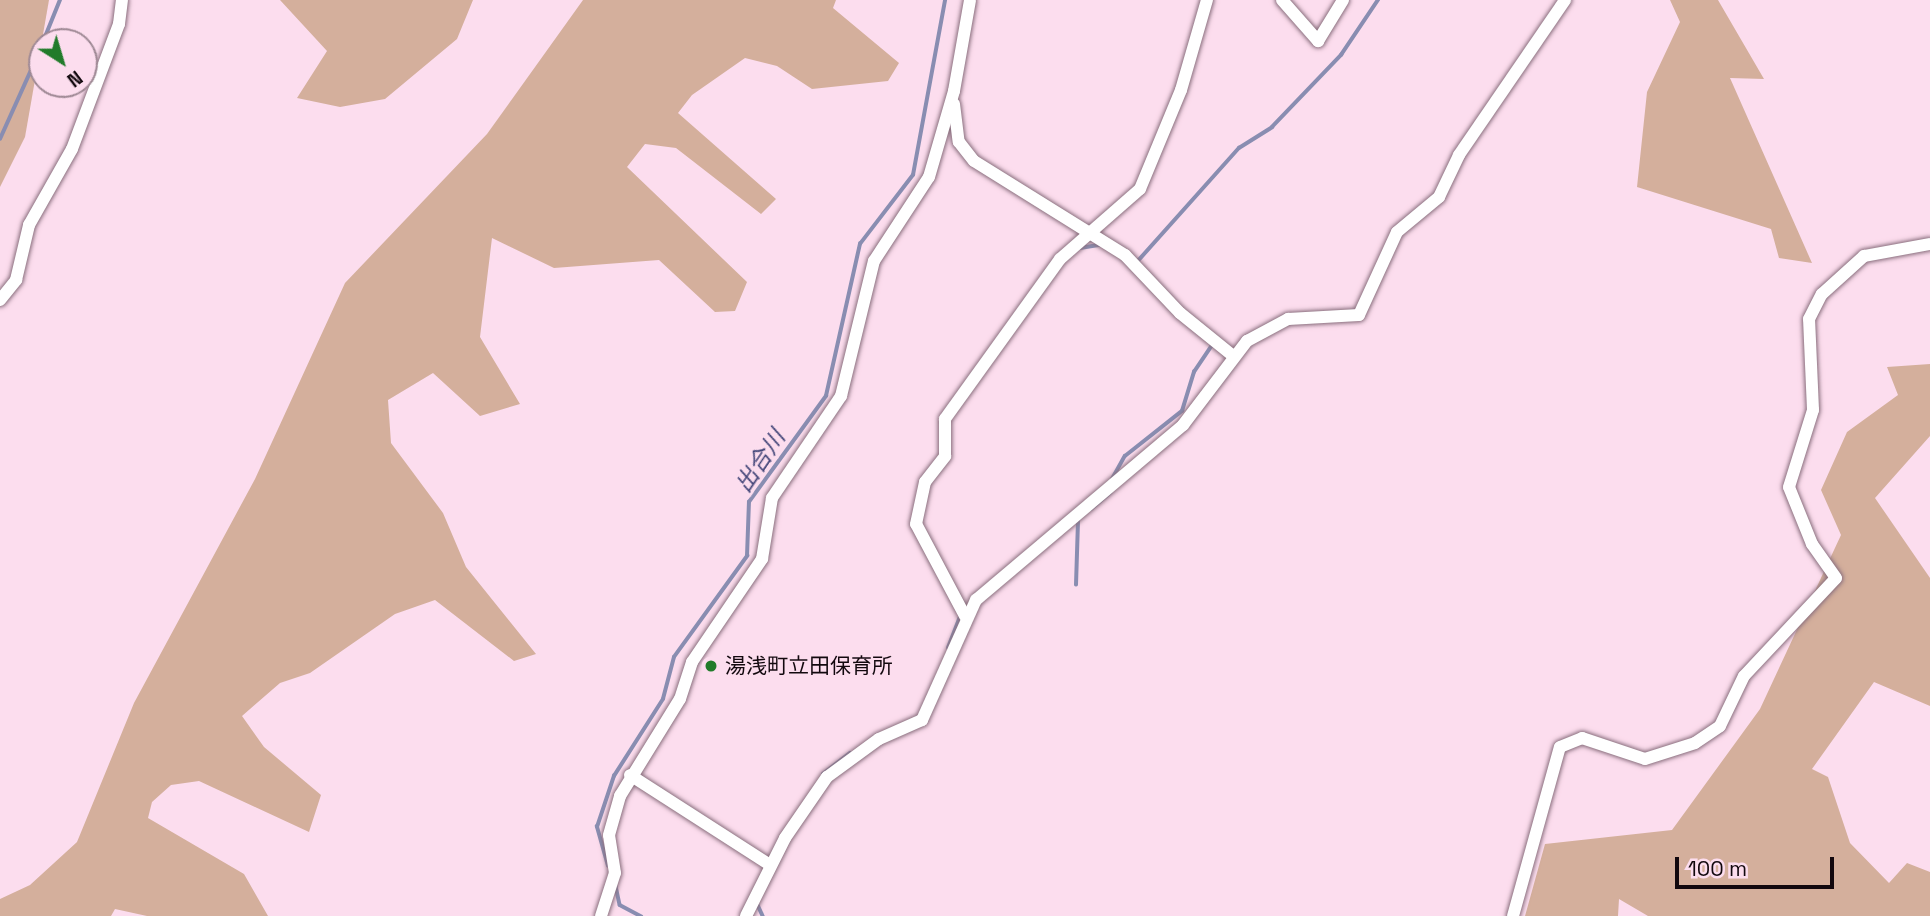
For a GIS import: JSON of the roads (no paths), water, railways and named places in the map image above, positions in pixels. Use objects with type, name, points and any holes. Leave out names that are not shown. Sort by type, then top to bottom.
[{"type":"street","points":[[0,300],[16,280],[29,225],[72,149],[120,24],[121,0]]},
{"type":"street","points":[[601,916],[615,873],[610,826],[630,775],[680,699],[692,662],[762,559],[772,498],[841,396],[874,261],[924,188],[954,90],[970,0]]},
{"type":"street","points":[[965,616],[916,524],[925,482],[945,456],[945,419],[1060,258],[1090,235],[1140,189],[1181,90],[1207,0]]},
{"type":"street","points":[[1282,0],[1318,41],[1343,0]]},
{"type":"street","points":[[746,916],[770,866],[834,770],[922,720],[965,616],[976,600],[1182,425],[1232,355],[1282,321],[1359,314],[1396,232],[1439,198],[1459,155],[1565,0]]},
{"type":"street","points":[[954,90],[956,126],[966,154],[1143,269],[1180,313],[1232,355]]},
{"type":"street","points":[[1513,916],[1560,747],[1582,738],[1645,759],[1695,743],[1720,726],[1744,677],[1836,578],[1812,544],[1789,487],[1813,410],[1809,319],[1822,294],[1864,256],[1930,244]]},
{"type":"street","points":[[630,775],[770,866]]},
{"type":"waterway","name":"出合川","points":[[49,28],[60,0]]},
{"type":"waterway","name":"出合川","points":[[608,866],[597,827],[614,776],[663,699],[674,657],[747,556],[749,502],[826,396],[860,244],[913,175],[945,0]]},
{"type":"waterway","points":[[1137,262],[1239,148],[1272,127],[1341,55],[1378,0]]},
{"type":"waterway","name":"出合川","points":[[0,139],[28,77]]},
{"type":"waterway","points":[[1080,248],[1100,245]]},
{"type":"waterway","points":[[1112,479],[1125,456],[1182,411],[1194,372],[1212,345]]},
{"type":"waterway","points":[[1091,509],[1110,493]]},
{"type":"waterway","points":[[1076,585],[1078,521]]},
{"type":"waterway","points":[[948,648],[960,616]]},
{"type":"waterway","points":[[823,774],[850,753]]},
{"type":"waterway","name":"出合川","points":[[616,886],[620,905],[641,916]]},
{"type":"waterway","points":[[757,903],[763,916]]},
{"type":"place","name":"湯浅町立田保育所","points":[[711,666]]}]
